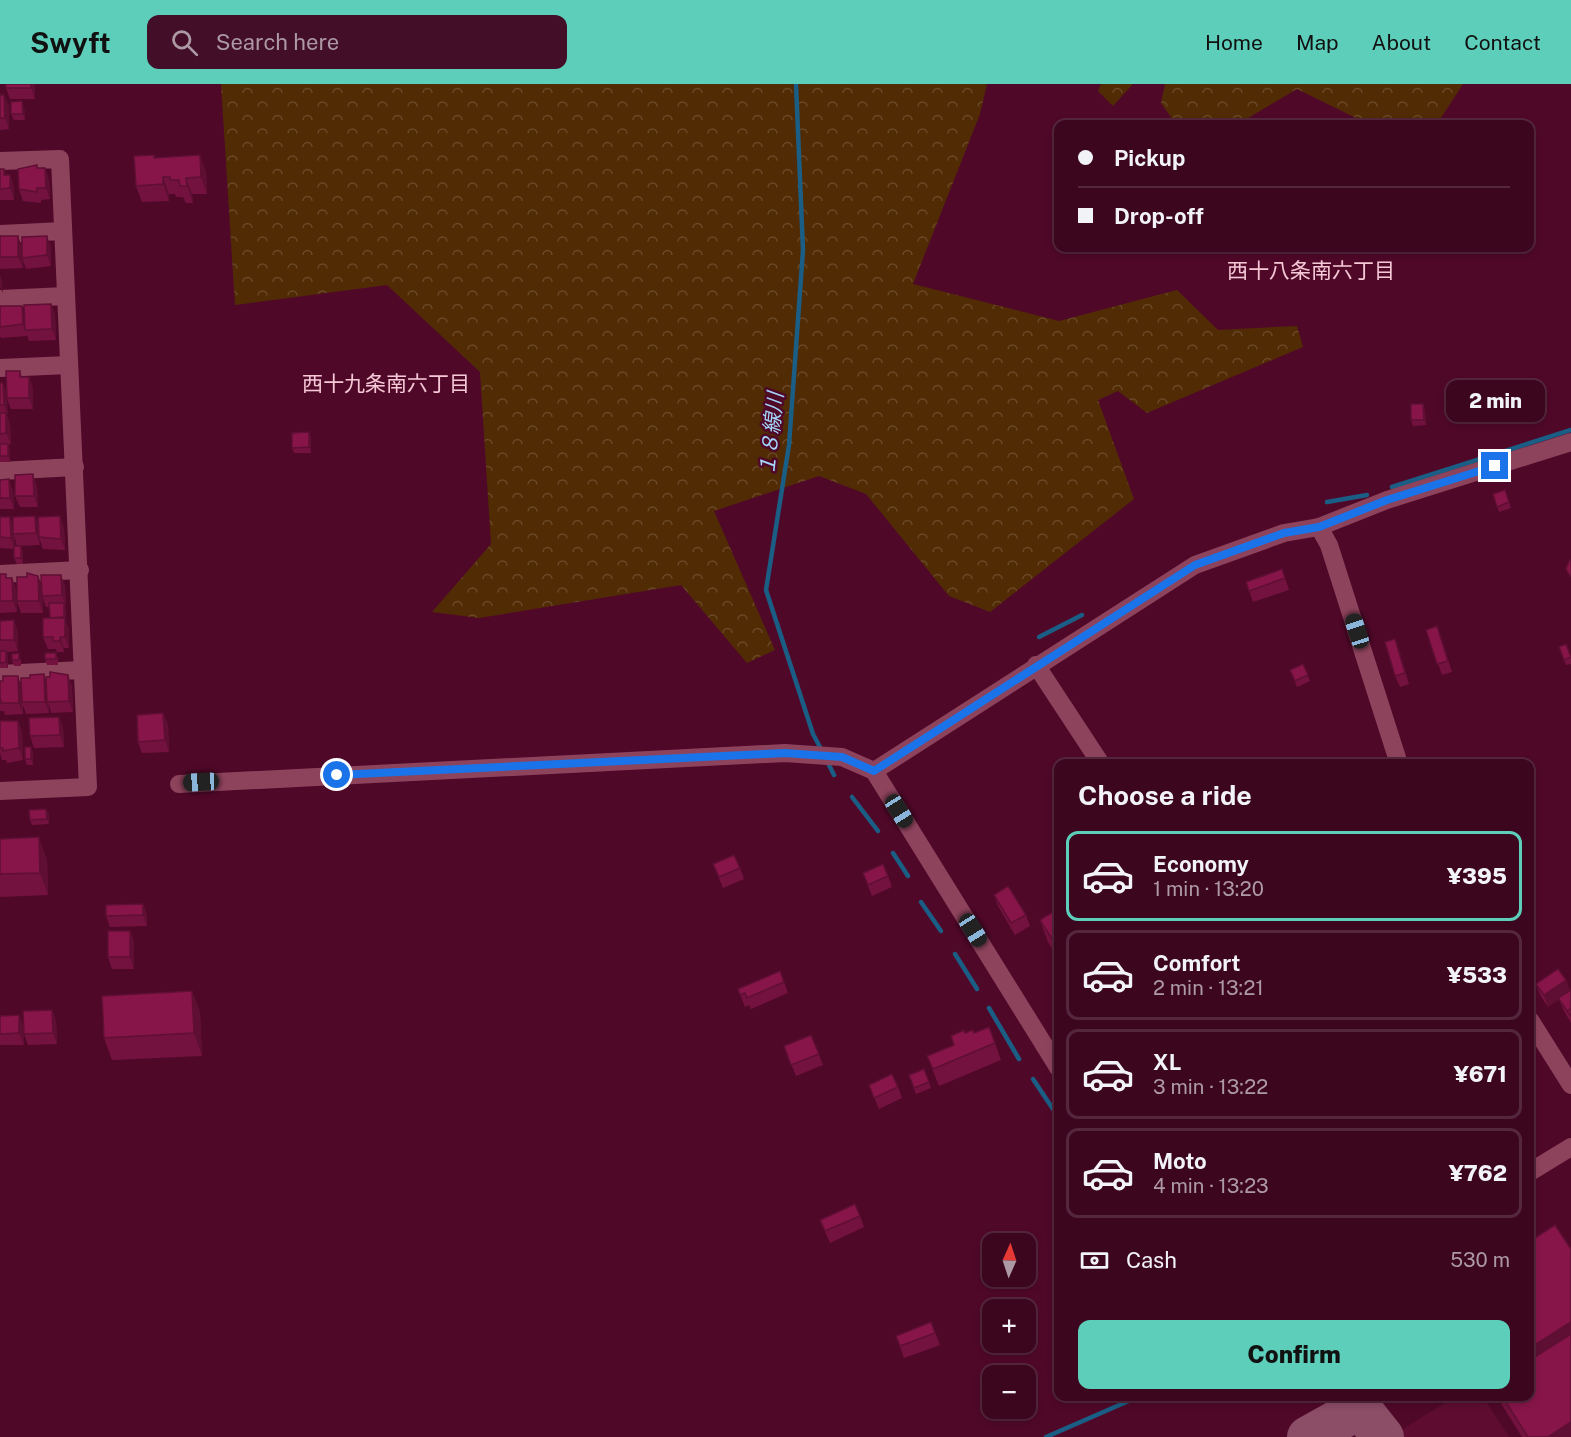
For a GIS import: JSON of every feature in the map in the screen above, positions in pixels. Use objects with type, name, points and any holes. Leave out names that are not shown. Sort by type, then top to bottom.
[{"type":"street","points":[[0,161],[60,159],[88,787],[0,791]]},
{"type":"street","points":[[0,234],[63,231]]},
{"type":"street","points":[[0,299],[66,296]]},
{"type":"street","points":[[0,368],[69,365]]},
{"type":"street","points":[[874,771],[1195,565],[1284,533],[1319,527],[1387,500],[1571,442]]},
{"type":"street","points":[[0,471],[75,467]]},
{"type":"street","points":[[1319,527],[1329,545],[1397,759]]},
{"type":"street","points":[[0,574],[80,570]]},
{"type":"street","points":[[1036,665],[1098,759]]},
{"type":"street","points":[[0,674],[82,670]]},
{"type":"street","points":[[179,784],[785,753],[842,757],[874,771],[1054,1061]]},
{"type":"street","points":[[1534,1026],[1571,1085]]},
{"type":"street","points":[[1534,1170],[1571,1147]]},
{"type":"shaded area","points":[[1448,1401],[1486,1401],[1509,1437],[1390,1437]]},
{"type":"green space","points":[[221,84],[987,84],[980,114],[913,284],[1059,321],[1177,290],[1218,330],[1297,326],[1303,347],[1147,413],[1118,391],[1098,400],[1134,499],[990,612],[949,596],[866,494],[819,476],[714,511],[775,650],[747,663],[681,585],[479,618],[432,612],[491,544],[480,372],[387,285],[235,305]]},
{"type":"green space","points":[[1101,84],[1133,84],[1113,106],[1098,91]]},
{"type":"green space","points":[[1165,84],[1463,84],[1440,120],[1358,120],[1297,89],[1245,120],[1173,120],[1161,103]]},
{"type":"building","points":[[6,84],[31,84],[31,88],[6,88]]},
{"type":"building","points":[[0,95],[4,95],[5,118],[0,118]]},
{"type":"building","points":[[22,101],[23,114],[11,114],[11,102]]},
{"type":"building","points":[[154,155],[154,158],[200,155],[201,177],[186,178],[187,186],[180,186],[179,180],[163,177],[163,184],[136,186],[134,156]]},
{"type":"building","points":[[37,165],[37,168],[45,168],[46,188],[37,188],[37,192],[19,189],[18,169]]},
{"type":"building","points":[[0,169],[4,169],[4,175],[10,175],[10,188],[0,189]]},
{"type":"building","points":[[0,236],[18,236],[18,257],[0,257]]},
{"type":"building","points":[[47,236],[47,255],[22,258],[22,237]]},
{"type":"building","points":[[51,304],[52,329],[25,330],[24,305]]},
{"type":"building","points":[[0,306],[22,306],[23,324],[0,327]]},
{"type":"building","points":[[6,371],[20,371],[20,377],[29,377],[29,398],[7,398]]},
{"type":"building","points":[[0,383],[3,383],[4,405],[0,405]]},
{"type":"building","points":[[1411,404],[1423,404],[1424,420],[1411,420]]},
{"type":"building","points":[[0,413],[6,413],[6,433],[0,434]]},
{"type":"building","points":[[309,432],[309,447],[292,448],[292,433]]},
{"type":"building","points":[[0,444],[8,444],[8,456],[0,456]]},
{"type":"building","points":[[33,474],[34,496],[15,496],[15,475]]},
{"type":"building","points":[[9,479],[10,498],[0,498],[0,480]]},
{"type":"building","points":[[1505,490],[1509,502],[1497,507],[1493,494]]},
{"type":"building","points":[[35,516],[36,533],[13,534],[13,517]]},
{"type":"building","points":[[60,516],[61,539],[39,537],[38,517]]},
{"type":"building","points":[[0,517],[10,517],[11,538],[0,537]]},
{"type":"building","points":[[14,546],[21,546],[21,558],[14,558]]},
{"type":"building","points":[[1571,560],[1571,576],[1570,576],[1566,569]]},
{"type":"building","points":[[1282,569],[1285,578],[1249,591],[1246,582]]},
{"type":"building","points":[[27,573],[38,576],[39,601],[17,601],[17,577],[27,577]]},
{"type":"building","points":[[0,574],[6,574],[6,578],[12,578],[13,601],[0,601]]},
{"type":"building","points":[[41,575],[61,575],[62,595],[42,596]]},
{"type":"building","points":[[49,603],[64,603],[64,617],[50,618]]},
{"type":"building","points":[[43,618],[65,618],[65,637],[60,637],[60,641],[53,641],[53,637],[43,637]]},
{"type":"building","points":[[14,620],[14,640],[0,640],[0,621]]},
{"type":"building","points":[[1437,626],[1448,661],[1437,664],[1426,630]]},
{"type":"building","points":[[1395,639],[1405,673],[1395,676],[1385,642]]},
{"type":"building","points":[[1566,644],[1571,657],[1564,660],[1559,647]]},
{"type":"building","points":[[0,651],[6,651],[6,662],[0,663]]},
{"type":"building","points":[[19,653],[19,660],[12,660],[12,654]]},
{"type":"building","points":[[45,653],[56,653],[56,659],[45,659]]},
{"type":"building","points":[[1303,664],[1308,675],[1295,681],[1290,670]]},
{"type":"building","points":[[50,672],[68,675],[69,701],[47,702],[46,677],[50,677]]},
{"type":"building","points":[[44,674],[45,702],[22,702],[21,678]]},
{"type":"building","points":[[3,676],[18,676],[19,703],[1,703],[0,681],[3,681]]},
{"type":"building","points":[[163,713],[165,740],[138,742],[137,715]]},
{"type":"building","points":[[59,717],[60,735],[30,736],[29,718]]},
{"type":"building","points":[[0,721],[18,721],[19,748],[3,751],[3,748],[0,748]]},
{"type":"building","points":[[25,747],[31,747],[31,759],[25,759]]},
{"type":"building","points":[[46,809],[47,819],[30,820],[29,810]]},
{"type":"building","points":[[39,837],[40,873],[0,874],[0,839]]},
{"type":"building","points":[[734,855],[740,868],[719,877],[713,864]]},
{"type":"building","points":[[883,864],[888,876],[868,885],[863,873]]},
{"type":"building","points":[[1008,886],[1026,915],[1011,923],[994,895]]},
{"type":"building","points":[[143,904],[143,915],[106,916],[106,905]]},
{"type":"building","points":[[1054,911],[1054,942],[1040,920]]},
{"type":"building","points":[[108,931],[130,931],[130,957],[108,957]]},
{"type":"building","points":[[1558,969],[1566,980],[1544,995],[1536,984]]},
{"type":"building","points":[[780,971],[784,982],[747,998],[745,993],[740,995],[738,989]]},
{"type":"building","points":[[1571,990],[1571,1009],[1567,1011],[1558,998]]},
{"type":"building","points":[[192,991],[194,1033],[104,1038],[102,996]]},
{"type":"building","points":[[52,1010],[53,1033],[24,1034],[23,1011]]},
{"type":"building","points":[[19,1015],[19,1033],[0,1034],[0,1016]]},
{"type":"building","points":[[989,1027],[995,1043],[933,1069],[927,1056],[954,1045],[951,1036],[964,1030],[965,1033],[973,1030],[974,1033]]},
{"type":"building","points":[[811,1035],[819,1054],[791,1065],[784,1046]]},
{"type":"building","points":[[924,1069],[929,1082],[914,1088],[909,1075]]},
{"type":"building","points":[[892,1074],[898,1087],[874,1098],[869,1085]]},
{"type":"building","points":[[855,1204],[860,1216],[825,1231],[820,1220]]},
{"type":"building","points":[[1555,1225],[1571,1249],[1571,1322],[1534,1345],[1534,1238]]},
{"type":"building","points":[[931,1322],[935,1333],[900,1346],[896,1336]]},
{"type":"building","points":[[1571,1334],[1571,1422],[1548,1437],[1528,1437],[1505,1401],[1534,1401],[1534,1357]]},
{"type":"waterway","name":"１８線川","points":[[796,84],[803,250],[789,445],[766,590],[813,734],[822,751]]},
{"type":"waterway","points":[[1392,487],[1571,430]]},
{"type":"waterway","points":[[1327,502],[1367,495]]},
{"type":"waterway","points":[[1039,637],[1082,615]]},
{"type":"waterway","name":"１８線川","points":[[827,761],[834,775]]},
{"type":"waterway","name":"１８線川","points":[[852,797],[878,831]]},
{"type":"waterway","name":"１８線川","points":[[893,853],[908,876]]},
{"type":"waterway","name":"１８線川","points":[[921,902],[941,931]]},
{"type":"waterway","name":"１８線川","points":[[955,954],[977,989]]},
{"type":"waterway","name":"１８線川","points":[[989,1008],[1019,1059]]},
{"type":"waterway","name":"１８線川","points":[[1033,1079],[1054,1110]]},
{"type":"waterway","name":"１８線川","points":[[1046,1437],[1129,1401]]},
{"type":"taxiway","points":[[1308,1437],[1360,1408],[1383,1437]]},
{"type":"district","name":"西十八条南六丁目","points":[[1311,270]]},
{"type":"district","name":"西十九条南六丁目","points":[[386,383]]},
{"type":"route","points":[[337,775],[785,753],[842,757],[874,771],[1195,565],[1284,533],[1319,527],[1387,500],[1495,466]]}]
